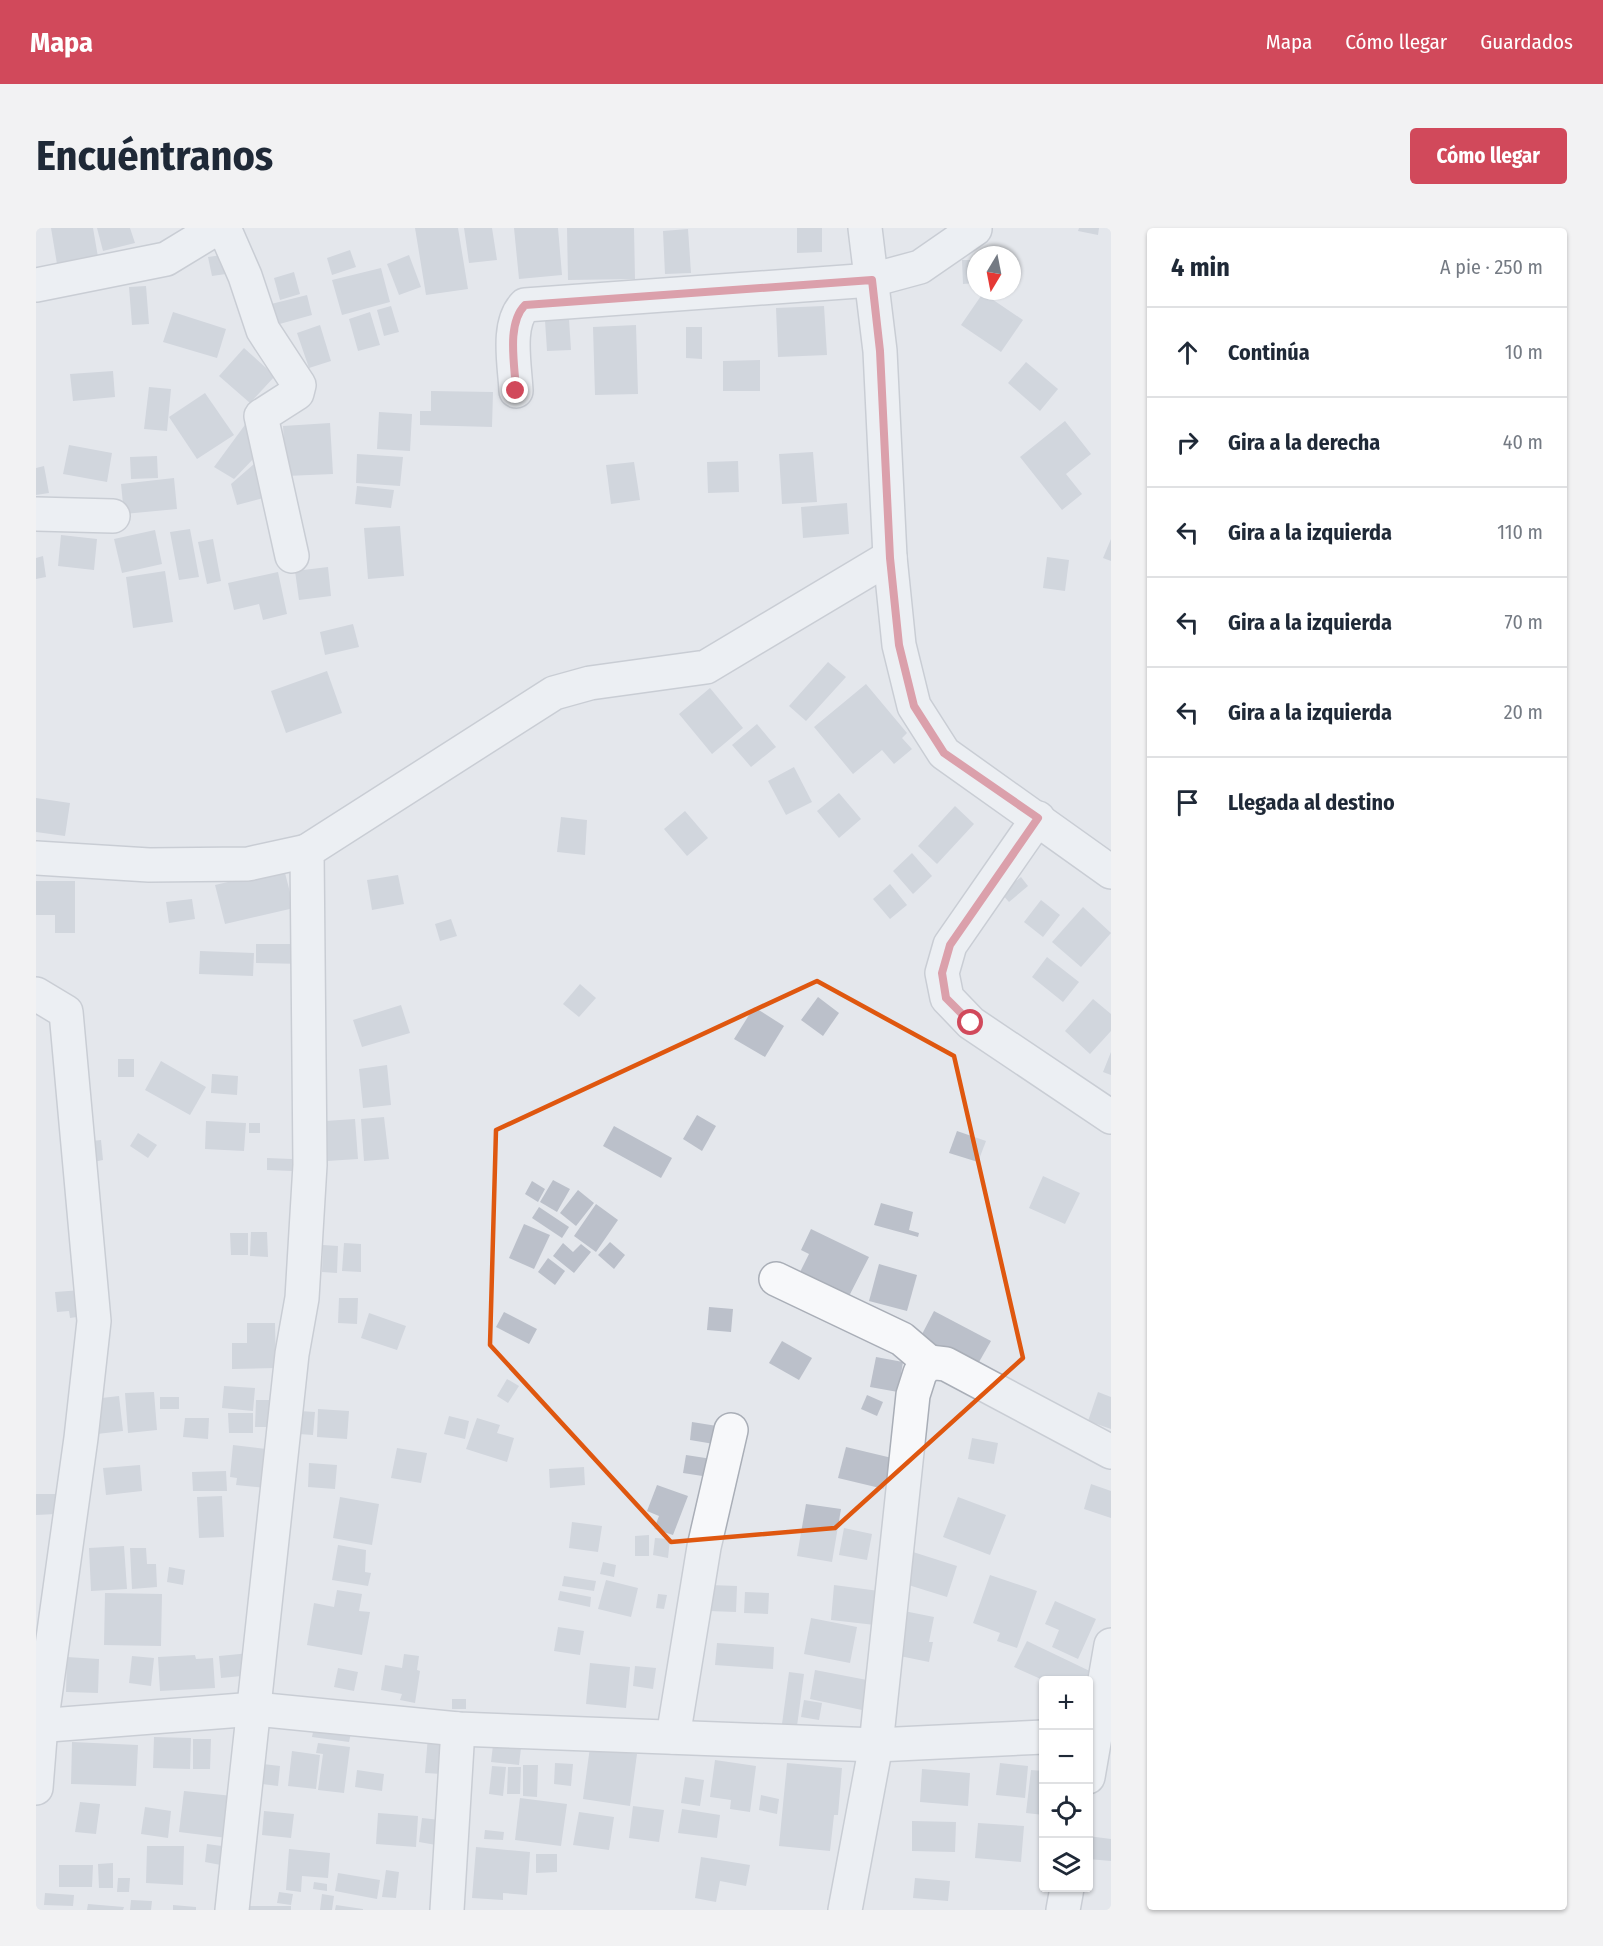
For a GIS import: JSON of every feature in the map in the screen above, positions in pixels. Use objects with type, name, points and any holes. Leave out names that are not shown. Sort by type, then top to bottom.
[{"type":"street","points":[[36,285],[166,259],[217,228]]},
{"type":"street","points":[[224,228],[245,276],[263,330],[299,385],[297,393],[261,416],[292,556]]},
{"type":"street","points":[[865,228],[880,351],[890,558],[899,645],[914,706],[944,753],[1111,872]]},
{"type":"street","points":[[516,391],[514,334],[518,313],[525,305],[872,280],[920,267],[975,229]]},
{"type":"street","points":[[36,514],[113,516]]},
{"type":"street","points":[[36,858],[149,865],[248,864],[308,851],[554,693],[590,683],[706,667],[890,558]]},
{"type":"street","points":[[1038,818],[950,945],[942,973],[946,998],[971,1023],[1111,1118]]},
{"type":"street","points":[[232,1910],[292,1354],[302,1298],[310,1165],[308,851]]},
{"type":"street","points":[[36,994],[66,1012],[94,1321],[81,1438],[38,1726],[36,1788]]},
{"type":"street","points":[[776,1279],[902,1339],[929,1362],[946,1364],[1111,1452]]},
{"type":"street","points":[[845,1910],[876,1745],[913,1395],[920,1373],[929,1362]]},
{"type":"street","points":[[673,1737],[704,1547],[732,1430]]},
{"type":"street","points":[[1093,1760],[1099,1735],[1111,1645]]},
{"type":"street","points":[[38,1726],[255,1709],[458,1729],[876,1745],[1039,1737]]},
{"type":"street","points":[[447,1910],[458,1729]]},
{"type":"street","points":[[1063,1910],[1066,1892]]},
{"type":"highlighted area","points":[[817,981],[954,1056],[1023,1358],[835,1528],[671,1542],[490,1345],[496,1130]]},
{"type":"building","points":[[51,228],[93,228],[98,257],[57,264]]},
{"type":"building","points":[[97,228],[130,228],[135,243],[103,251]]},
{"type":"building","points":[[415,228],[458,228],[468,289],[426,295]]},
{"type":"building","points":[[464,228],[492,228],[497,260],[469,263]]},
{"type":"building","points":[[514,228],[558,228],[562,275],[519,279]]},
{"type":"building","points":[[567,228],[634,228],[635,279],[568,280]]},
{"type":"building","points":[[797,228],[822,228],[822,252],[797,253]]},
{"type":"building","points":[[1079,228],[1099,228],[1098,235],[1078,231]]},
{"type":"building","points":[[688,229],[691,273],[665,274],[663,231]]},
{"type":"building","points":[[350,250],[356,267],[332,275],[327,258]]},
{"type":"building","points":[[222,255],[226,274],[212,276],[208,257]]},
{"type":"building","points":[[409,255],[421,287],[399,295],[387,264]]},
{"type":"building","points":[[962,260],[967,260],[967,284],[963,284]]},
{"type":"building","points":[[381,268],[390,302],[342,315],[332,280]]},
{"type":"building","points":[[294,272],[300,294],[280,300],[274,278]]},
{"type":"building","points":[[146,286],[149,324],[132,325],[129,287]]},
{"type":"building","points":[[307,295],[312,315],[276,325],[271,304]]},
{"type":"building","points":[[978,300],[993,300],[1023,320],[1001,352],[961,325]]},
{"type":"building","points":[[391,306],[399,332],[384,336],[377,310]]},
{"type":"building","points":[[824,306],[827,355],[778,357],[776,308]]},
{"type":"building","points":[[173,312],[226,329],[217,358],[163,342]]},
{"type":"building","points":[[370,312],[380,345],[358,351],[349,319]]},
{"type":"building","points":[[569,319],[571,350],[547,351],[545,320]]},
{"type":"building","points":[[320,325],[331,361],[309,368],[297,333]]},
{"type":"building","points":[[636,325],[638,394],[595,395],[593,327]]},
{"type":"building","points":[[686,327],[702,327],[702,359],[686,358]]},
{"type":"building","points":[[244,348],[275,376],[250,403],[219,376]]},
{"type":"building","points":[[760,360],[760,391],[723,391],[723,361]]},
{"type":"building","points":[[1026,362],[1058,389],[1040,411],[1008,383]]},
{"type":"building","points":[[113,371],[115,397],[73,401],[70,374]]},
{"type":"building","points":[[149,387],[171,389],[167,431],[144,429]]},
{"type":"building","points":[[431,391],[493,392],[492,427],[420,425],[420,411],[431,411]]},
{"type":"building","points":[[205,393],[234,435],[197,459],[169,417]]},
{"type":"building","points":[[379,412],[412,414],[410,451],[377,449]]},
{"type":"building","points":[[250,418],[258,454],[234,479],[214,467]]},
{"type":"building","points":[[1065,421],[1091,454],[1066,474],[1082,494],[1062,510],[1020,457]]},
{"type":"building","points":[[330,423],[333,474],[286,476],[283,426]]},
{"type":"building","points":[[69,445],[112,453],[107,482],[63,474]]},
{"type":"building","points":[[813,452],[817,502],[782,504],[779,454]]},
{"type":"building","points":[[357,454],[403,457],[400,486],[356,483]]},
{"type":"building","points":[[157,456],[158,478],[131,479],[130,457]]},
{"type":"building","points":[[263,456],[271,496],[237,505],[231,484]]},
{"type":"building","points":[[738,461],[739,492],[708,493],[707,462]]},
{"type":"building","points":[[634,462],[640,500],[611,504],[606,465]]},
{"type":"building","points":[[44,466],[49,493],[36,495],[36,468]]},
{"type":"building","points":[[174,478],[177,509],[124,514],[121,484]]},
{"type":"building","points":[[357,486],[394,490],[391,508],[355,504]]},
{"type":"building","points":[[847,503],[849,534],[803,538],[801,507]]},
{"type":"building","points":[[400,526],[404,576],[368,579],[364,528]]},
{"type":"building","points":[[190,529],[199,577],[179,580],[170,532]]},
{"type":"building","points":[[155,530],[162,564],[122,573],[114,539]]},
{"type":"building","points":[[61,535],[97,539],[94,570],[58,566]]},
{"type":"building","points":[[213,539],[221,581],[207,584],[198,542]]},
{"type":"building","points":[[1111,539],[1111,561],[1103,558]]},
{"type":"building","points":[[43,556],[46,577],[36,579],[36,558]]},
{"type":"building","points":[[1047,557],[1069,560],[1065,591],[1043,588]]},
{"type":"building","points":[[328,567],[331,596],[299,600],[295,571]]},
{"type":"building","points":[[165,571],[173,622],[133,628],[126,577]]},
{"type":"building","points":[[278,572],[287,614],[263,620],[259,604],[234,610],[228,583]]},
{"type":"building","points":[[353,624],[359,647],[325,655],[320,632]]},
{"type":"building","points":[[828,662],[846,677],[806,721],[789,706]]},
{"type":"building","points":[[327,671],[342,713],[286,733],[271,691]]},
{"type":"building","points":[[866,684],[907,733],[902,738],[912,749],[894,764],[882,750],[853,774],[814,727]]},
{"type":"building","points":[[710,688],[743,728],[712,754],[679,714]]},
{"type":"building","points":[[757,724],[776,747],[751,767],[732,745]]},
{"type":"building","points":[[794,767],[812,802],[786,815],[768,781]]},
{"type":"building","points":[[839,793],[861,819],[839,838],[817,811]]},
{"type":"building","points":[[36,798],[70,803],[65,836],[36,832]]},
{"type":"building","points":[[955,806],[974,824],[937,864],[918,846]]},
{"type":"building","points":[[685,811],[708,838],[687,856],[664,829]]},
{"type":"building","points":[[561,817],[587,820],[585,855],[557,852]]},
{"type":"building","points":[[912,853],[932,876],[913,894],[893,871]]},
{"type":"building","points":[[284,869],[294,908],[225,924],[215,885]]},
{"type":"building","points":[[398,875],[404,904],[372,910],[367,880]]},
{"type":"building","points":[[1021,877],[1028,886],[1009,902],[1001,893]]},
{"type":"building","points":[[36,881],[75,881],[75,933],[55,933],[55,915],[36,915]]},
{"type":"building","points":[[890,884],[907,905],[890,919],[873,899]]},
{"type":"building","points":[[192,899],[195,919],[169,923],[166,902]]},
{"type":"building","points":[[1041,900],[1060,915],[1043,937],[1024,922]]},
{"type":"building","points":[[1083,907],[1111,933],[1081,967],[1052,942]]},
{"type":"building","points":[[451,919],[457,936],[440,941],[435,924]]},
{"type":"building","points":[[256,944],[305,944],[304,964],[256,963]]},
{"type":"building","points":[[200,951],[254,953],[253,976],[199,974]]},
{"type":"building","points":[[1047,957],[1079,982],[1063,1002],[1032,977]]},
{"type":"building","points":[[580,984],[596,998],[579,1017],[563,1004]]},
{"type":"building","points":[[818,997],[839,1013],[823,1036],[801,1020]]},
{"type":"building","points":[[1093,999],[1111,1014],[1111,1031],[1090,1054],[1065,1031]]},
{"type":"building","points":[[401,1005],[410,1033],[362,1047],[353,1020]]},
{"type":"building","points":[[754,1007],[784,1026],[765,1057],[734,1039]]},
{"type":"building","points":[[1111,1052],[1111,1075],[1103,1072]]},
{"type":"building","points":[[118,1059],[134,1059],[134,1077],[118,1077]]},
{"type":"building","points":[[161,1061],[206,1087],[190,1115],[145,1090]]},
{"type":"building","points":[[387,1065],[391,1105],[363,1108],[359,1069]]},
{"type":"building","points":[[212,1074],[238,1076],[237,1095],[211,1093]]},
{"type":"building","points":[[697,1115],[716,1126],[702,1151],[683,1139]]},
{"type":"building","points":[[384,1117],[389,1159],[364,1161],[361,1119]]},
{"type":"building","points":[[355,1119],[358,1159],[327,1161],[325,1121]]},
{"type":"building","points":[[206,1121],[246,1123],[244,1151],[205,1149]]},
{"type":"building","points":[[249,1123],[260,1123],[260,1133],[249,1133]]},
{"type":"building","points":[[614,1126],[672,1158],[661,1178],[603,1146]]},
{"type":"building","points":[[957,1131],[986,1141],[978,1162],[949,1153]]},
{"type":"building","points":[[138,1133],[157,1145],[148,1158],[130,1146]]},
{"type":"building","points":[[101,1140],[103,1160],[93,1162],[91,1141]]},
{"type":"building","points":[[267,1158],[292,1159],[292,1171],[267,1170]]},
{"type":"building","points":[[1043,1176],[1080,1193],[1065,1224],[1029,1208]]},
{"type":"building","points":[[553,1180],[570,1189],[557,1212],[540,1202]]},
{"type":"building","points":[[532,1181],[545,1189],[538,1202],[525,1194]]},
{"type":"building","points":[[578,1190],[594,1203],[576,1226],[560,1213]]},
{"type":"building","points":[[881,1203],[913,1212],[909,1230],[919,1233],[918,1237],[874,1225]]},
{"type":"building","points":[[596,1204],[618,1220],[596,1252],[574,1236]]},
{"type":"building","points":[[539,1207],[569,1227],[562,1238],[532,1218]]},
{"type":"building","points":[[524,1224],[550,1235],[534,1269],[509,1258]]},
{"type":"building","points":[[811,1229],[869,1257],[846,1302],[797,1278],[809,1254],[801,1250]]},
{"type":"building","points":[[251,1232],[267,1232],[268,1257],[250,1256]]},
{"type":"building","points":[[230,1233],[248,1233],[248,1255],[231,1255]]},
{"type":"building","points":[[610,1242],[625,1255],[614,1269],[598,1255]]},
{"type":"building","points":[[344,1243],[361,1244],[361,1272],[342,1271]]},
{"type":"building","points":[[563,1243],[573,1252],[581,1244],[591,1252],[574,1273],[553,1256]]},
{"type":"building","points":[[323,1245],[338,1246],[337,1273],[322,1272]]},
{"type":"building","points":[[548,1258],[565,1271],[555,1285],[538,1272]]},
{"type":"building","points":[[879,1264],[917,1275],[907,1311],[869,1301]]},
{"type":"building","points":[[82,1290],[84,1316],[70,1318],[69,1311],[57,1312],[55,1292]]},
{"type":"building","points":[[339,1298],[358,1298],[357,1324],[338,1323]]},
{"type":"building","points":[[709,1307],[733,1309],[731,1332],[707,1330]]},
{"type":"building","points":[[934,1311],[991,1341],[975,1369],[919,1340]]},
{"type":"building","points":[[504,1312],[537,1329],[529,1344],[496,1327]]},
{"type":"building","points":[[369,1313],[406,1326],[397,1350],[361,1338]]},
{"type":"building","points":[[247,1323],[275,1323],[276,1368],[232,1369],[232,1343],[247,1343]]},
{"type":"building","points":[[782,1341],[812,1358],[799,1380],[769,1363]]},
{"type":"building","points":[[876,1357],[903,1362],[898,1392],[870,1387]]},
{"type":"building","points":[[507,1379],[519,1386],[508,1403],[497,1396]]},
{"type":"building","points":[[224,1386],[255,1388],[253,1411],[222,1408]]},
{"type":"building","points":[[154,1392],[157,1430],[128,1433],[125,1393]]},
{"type":"building","points":[[1098,1392],[1111,1397],[1111,1429],[1088,1421]]},
{"type":"building","points":[[867,1395],[883,1402],[877,1416],[861,1409]]},
{"type":"building","points":[[119,1396],[123,1431],[97,1434],[93,1399]]},
{"type":"building","points":[[160,1397],[179,1397],[179,1409],[160,1409]]},
{"type":"building","points":[[256,1400],[274,1400],[274,1427],[255,1427]]},
{"type":"building","points":[[318,1409],[349,1411],[347,1439],[317,1437]]},
{"type":"building","points":[[300,1411],[315,1412],[313,1435],[299,1434]]},
{"type":"building","points":[[228,1413],[253,1413],[253,1433],[229,1433]]},
{"type":"building","points":[[449,1416],[469,1421],[465,1439],[444,1434]]},
{"type":"building","points":[[185,1418],[209,1418],[208,1439],[183,1437]]},
{"type":"building","points":[[477,1418],[500,1425],[497,1433],[514,1438],[507,1462],[466,1449]]},
{"type":"building","points":[[692,1422],[717,1426],[714,1444],[690,1440]]},
{"type":"building","points":[[972,1438],[998,1443],[994,1464],[968,1459]]},
{"type":"building","points":[[233,1445],[266,1449],[266,1488],[236,1485],[237,1478],[230,1477]]},
{"type":"building","points":[[846,1447],[892,1458],[884,1489],[838,1478]]},
{"type":"building","points":[[397,1448],[427,1453],[421,1483],[391,1478]]},
{"type":"building","points":[[686,1455],[712,1459],[709,1477],[683,1473]]},
{"type":"building","points":[[309,1463],[337,1465],[335,1489],[308,1487]]},
{"type":"building","points":[[140,1465],[142,1491],[106,1495],[103,1468]]},
{"type":"building","points":[[584,1467],[585,1485],[550,1488],[549,1469]]},
{"type":"building","points":[[226,1471],[227,1491],[193,1491],[192,1472]]},
{"type":"building","points":[[1091,1484],[1111,1491],[1111,1518],[1084,1509]]},
{"type":"building","points":[[657,1485],[688,1496],[673,1535],[654,1529],[659,1516],[647,1511]]},
{"type":"building","points":[[36,1494],[56,1494],[56,1514],[36,1515]]},
{"type":"building","points":[[222,1496],[224,1537],[199,1538],[197,1497]]},
{"type":"building","points":[[340,1497],[379,1504],[372,1545],[333,1538]]},
{"type":"building","points":[[958,1497],[1006,1515],[990,1555],[943,1537]]},
{"type":"building","points":[[806,1504],[841,1509],[832,1562],[797,1556]]},
{"type":"building","points":[[572,1522],[602,1526],[598,1552],[569,1548]]},
{"type":"building","points":[[844,1528],[872,1534],[867,1560],[839,1555]]},
{"type":"building","points":[[649,1535],[649,1556],[635,1556],[635,1536]]},
{"type":"building","points":[[655,1538],[670,1539],[668,1558],[653,1555]]},
{"type":"building","points":[[338,1545],[366,1550],[365,1572],[371,1573],[368,1586],[332,1580]]},
{"type":"building","points":[[124,1546],[127,1589],[91,1591],[89,1548]]},
{"type":"building","points":[[130,1548],[146,1548],[147,1564],[156,1564],[157,1587],[132,1589]]},
{"type":"building","points":[[913,1552],[957,1566],[947,1597],[902,1583]]},
{"type":"building","points":[[603,1562],[616,1565],[614,1577],[600,1574]]},
{"type":"building","points":[[169,1567],[185,1570],[183,1585],[167,1582]]},
{"type":"building","points":[[990,1575],[1037,1591],[1017,1648],[997,1641],[1000,1633],[973,1623]]},
{"type":"building","points":[[564,1576],[596,1581],[594,1591],[562,1586]]},
{"type":"building","points":[[606,1580],[638,1588],[631,1617],[598,1609]]},
{"type":"building","points":[[710,1585],[737,1586],[736,1612],[709,1611]]},
{"type":"building","points":[[834,1585],[879,1591],[875,1625],[831,1620]]},
{"type":"building","points":[[337,1590],[362,1594],[359,1611],[370,1612],[362,1655],[307,1645],[314,1603],[334,1607]]},
{"type":"building","points":[[560,1591],[591,1597],[590,1607],[558,1600]]},
{"type":"building","points":[[745,1592],[769,1593],[768,1614],[744,1613]]},
{"type":"building","points":[[105,1593],[162,1594],[161,1646],[104,1645]]},
{"type":"building","points":[[658,1594],[667,1595],[664,1609],[656,1608]]},
{"type":"building","points":[[1055,1601],[1096,1619],[1078,1659],[1052,1647],[1059,1630],[1045,1624]]},
{"type":"building","points":[[899,1610],[934,1617],[929,1642],[933,1642],[929,1662],[890,1654]]},
{"type":"building","points":[[811,1618],[857,1627],[850,1663],[804,1654]]},
{"type":"building","points":[[558,1627],[584,1631],[580,1655],[554,1651]]},
{"type":"building","points":[[1027,1641],[1096,1674],[1093,1676],[1039,1676],[1039,1678],[1014,1667]]},
{"type":"building","points":[[717,1643],[774,1647],[773,1669],[715,1665]]},
{"type":"building","points":[[250,1653],[252,1675],[221,1678],[219,1656]]},
{"type":"building","points":[[404,1654],[419,1656],[417,1670],[420,1671],[415,1703],[400,1700],[402,1694],[381,1690],[385,1665],[402,1668]]},
{"type":"building","points":[[195,1655],[196,1659],[213,1658],[215,1688],[160,1691],[158,1657]]},
{"type":"building","points":[[132,1656],[154,1658],[151,1686],[129,1683]]},
{"type":"building","points":[[67,1657],[99,1659],[98,1693],[66,1692]]},
{"type":"building","points":[[590,1663],[630,1667],[626,1708],[586,1704]]},
{"type":"building","points":[[635,1666],[656,1668],[653,1689],[633,1686]]},
{"type":"building","points":[[338,1668],[358,1672],[354,1691],[334,1687]]},
{"type":"building","points":[[815,1670],[867,1680],[862,1710],[810,1699]]},
{"type":"building","points":[[789,1672],[804,1674],[797,1726],[782,1724]]},
{"type":"building","points":[[452,1699],[466,1699],[466,1709],[452,1709]]},
{"type":"building","points":[[804,1700],[822,1703],[819,1720],[801,1717]]},
{"type":"building","points":[[314,1727],[351,1733],[349,1742],[312,1737]]},
{"type":"building","points":[[428,1736],[445,1737],[442,1774],[425,1773]]},
{"type":"building","points":[[154,1737],[191,1738],[190,1769],[153,1768]]},
{"type":"building","points":[[193,1739],[211,1739],[210,1769],[193,1769]]},
{"type":"building","points":[[72,1742],[138,1745],[136,1786],[71,1784]]},
{"type":"building","points":[[318,1743],[350,1747],[344,1793],[318,1790],[323,1754],[316,1753]]},
{"type":"building","points":[[493,1745],[521,1748],[519,1765],[491,1762]]},
{"type":"building","points":[[590,1747],[637,1754],[630,1806],[583,1799]]},
{"type":"building","points":[[292,1751],[320,1755],[316,1789],[288,1786]]},
{"type":"building","points":[[715,1760],[756,1766],[750,1812],[730,1809],[731,1800],[710,1797]]},
{"type":"building","points":[[555,1763],[573,1764],[571,1786],[554,1784]]},
{"type":"building","points":[[787,1763],[842,1768],[838,1815],[834,1815],[830,1851],[779,1846]]},
{"type":"building","points":[[1000,1763],[1028,1766],[1025,1798],[996,1795]]},
{"type":"building","points":[[263,1764],[280,1766],[278,1786],[262,1784]]},
{"type":"building","points":[[523,1765],[538,1765],[537,1797],[523,1796]]},
{"type":"building","points":[[492,1766],[506,1767],[503,1796],[489,1794]]},
{"type":"building","points":[[508,1767],[521,1767],[520,1794],[507,1794]]},
{"type":"building","points":[[922,1769],[970,1773],[968,1806],[920,1802]]},
{"type":"building","points":[[357,1770],[384,1774],[382,1791],[355,1787]]},
{"type":"building","points":[[1031,1770],[1039,1771],[1039,1814],[1026,1813]]},
{"type":"building","points":[[685,1777],[704,1780],[700,1806],[681,1803]]},
{"type":"building","points":[[184,1791],[233,1796],[235,1839],[179,1832]]},
{"type":"building","points":[[761,1795],[779,1799],[777,1814],[759,1810]]},
{"type":"building","points":[[520,1798],[567,1804],[561,1846],[515,1840]]},
{"type":"building","points":[[80,1802],[100,1804],[96,1834],[75,1832]]},
{"type":"building","points":[[633,1806],[664,1810],[659,1842],[629,1838]]},
{"type":"building","points":[[145,1807],[171,1811],[168,1838],[141,1834]]},
{"type":"building","points":[[682,1809],[720,1815],[717,1838],[678,1833]]},
{"type":"building","points":[[264,1811],[294,1814],[291,1838],[262,1835]]},
{"type":"building","points":[[579,1812],[614,1817],[609,1850],[573,1845]]},
{"type":"building","points":[[378,1813],[418,1816],[416,1847],[376,1844]]},
{"type":"building","points":[[422,1818],[440,1820],[436,1845],[419,1842]]},
{"type":"building","points":[[912,1821],[956,1822],[955,1852],[912,1851]]},
{"type":"building","points":[[978,1823],[1024,1826],[1021,1862],[975,1858]]},
{"type":"building","points":[[485,1830],[504,1832],[503,1840],[484,1839]]},
{"type":"building","points":[[1093,1837],[1111,1839],[1111,1861],[1093,1859]]},
{"type":"building","points":[[207,1844],[229,1847],[226,1866],[205,1862]]},
{"type":"building","points":[[147,1846],[184,1846],[183,1885],[146,1883]]},
{"type":"building","points":[[476,1847],[530,1852],[527,1895],[503,1893],[503,1900],[472,1898]]},
{"type":"building","points":[[289,1849],[330,1853],[328,1878],[302,1876],[301,1892],[286,1890]]},
{"type":"building","points":[[536,1854],[557,1854],[557,1872],[536,1873]]},
{"type":"building","points":[[701,1857],[750,1865],[746,1886],[720,1881],[716,1902],[695,1898]]},
{"type":"building","points":[[113,1863],[113,1888],[99,1888],[98,1864]]},
{"type":"building","points":[[59,1865],[93,1865],[92,1887],[59,1887]]},
{"type":"building","points":[[386,1870],[399,1872],[396,1898],[382,1897]]},
{"type":"building","points":[[338,1873],[380,1880],[377,1899],[335,1891]]},
{"type":"building","points":[[118,1878],[130,1878],[129,1892],[117,1892]]},
{"type":"building","points":[[915,1878],[950,1881],[948,1901],[913,1898]]},
{"type":"building","points":[[314,1882],[327,1884],[327,1891],[313,1889]]},
{"type":"building","points":[[279,1892],[293,1894],[291,1905],[277,1903]]},
{"type":"building","points":[[45,1893],[74,1895],[73,1906],[44,1905]]},
{"type":"building","points":[[322,1894],[334,1896],[332,1910],[320,1910]]},
{"type":"building","points":[[131,1900],[152,1901],[151,1910],[130,1910]]},
{"type":"building","points":[[88,1904],[124,1907],[123,1910],[87,1910]]},
{"type":"building","points":[[173,1905],[196,1907],[196,1910],[173,1910]]},
{"type":"building","points":[[336,1905],[363,1909],[363,1910],[335,1910]]},
{"type":"building","points":[[247,1906],[291,1906],[291,1910],[247,1910]]},
{"type":"route","points":[[516,391],[514,334],[518,313],[525,305],[872,280],[880,351],[890,558],[899,645],[914,706],[944,753],[1038,818],[950,945],[942,973],[946,998],[971,1023]]}]
